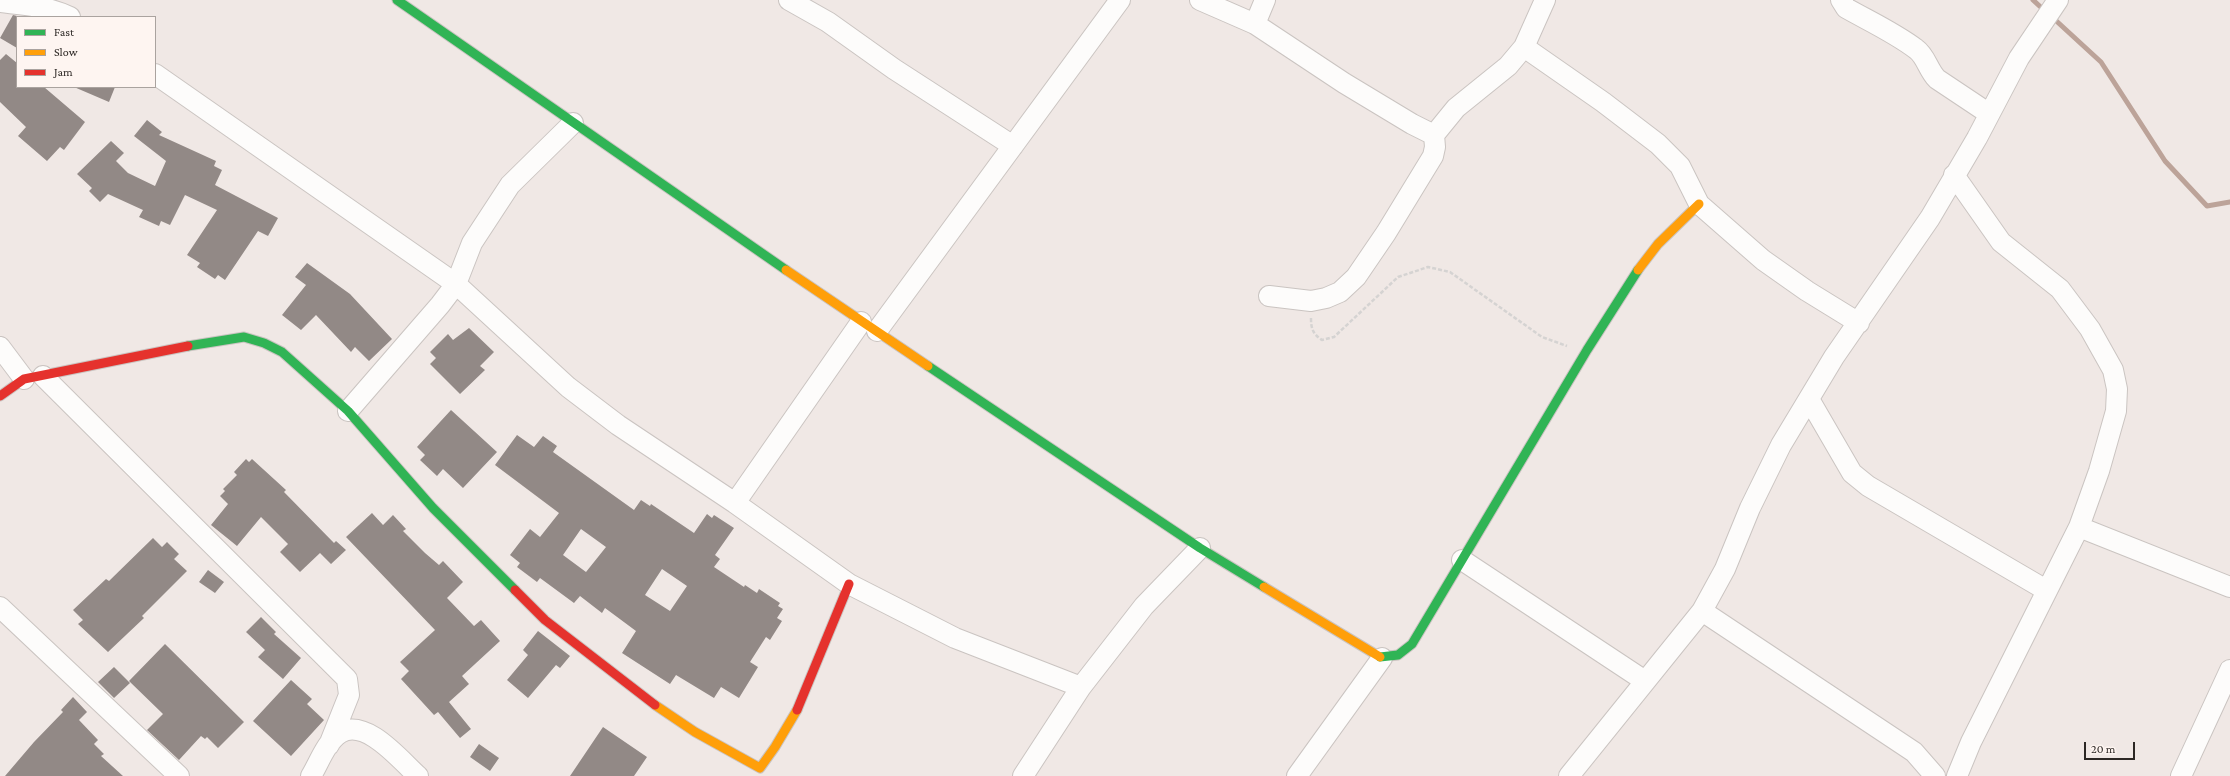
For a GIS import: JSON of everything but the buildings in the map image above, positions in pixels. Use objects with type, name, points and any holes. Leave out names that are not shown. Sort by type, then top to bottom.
[{"type":"street","points":[[396,0],[869,327],[1200,548],[1382,658],[1394,658],[1404,652],[1412,644],[1587,350],[1640,267],[1658,244],[1700,204]]},
{"type":"street","points":[[789,0],[828,22],[894,69],[1013,146]]},
{"type":"street","points":[[735,503],[869,327],[1013,146],[1120,0]]},
{"type":"street","points":[[1200,0],[1255,24],[1344,83],[1412,124],[1434,134]]},
{"type":"street","points":[[1255,24],[1266,0]]},
{"type":"street","points":[[1269,296],[1311,301],[1326,298],[1340,292],[1356,277],[1386,233],[1433,156],[1435,147],[1434,134],[1456,108],[1508,66],[1524,47],[1545,0]]},
{"type":"street","points":[[1841,0],[1846,8],[1916,49],[1925,60],[1930,72],[1937,79],[1988,113]]},
{"type":"street","points":[[1569,776],[1702,611],[1725,569],[1750,508],[1781,445],[1834,357],[1859,323],[1930,218],[1977,138],[1988,113],[2019,58],[2058,0]]},
{"type":"street","points":[[0,2],[37,6],[55,10],[68,16]]},
{"type":"street","points":[[1524,47],[1603,102],[1658,144],[1680,166],[1700,204],[1763,260],[1859,323]]},
{"type":"street","points":[[156,75],[456,284],[568,387],[618,426],[735,503],[849,584],[955,638],[1081,687]]},
{"type":"street","points":[[348,410],[440,305],[456,284],[472,243],[510,185],[573,122]]},
{"type":"street","points":[[1954,175],[2001,242],[2060,288],[2090,329],[2113,370],[2118,389],[2116,412],[2099,471],[2079,527],[2046,590],[1989,710],[1971,742],[1957,776]]},
{"type":"street","points":[[0,396],[34,378],[223,339],[244,337],[264,342],[282,352],[348,410],[433,508],[545,620],[657,707],[758,772],[778,746],[793,720],[849,584]]},
{"type":"street","points":[[0,347],[347,679],[349,695],[329,745],[311,776]]},
{"type":"street","points":[[1809,399],[1852,473],[1868,486],[2046,590]]},
{"type":"street","points":[[2079,527],[2230,586]]},
{"type":"street","points":[[1024,776],[1081,687],[1144,606],[1200,548]]},
{"type":"street","points":[[1462,560],[1645,681]]},
{"type":"street","points":[[0,607],[178,776]]},
{"type":"street","points":[[1702,611],[1914,752],[1935,776]]},
{"type":"street","points":[[1297,776],[1382,658]]},
{"type":"street","points":[[2181,776],[2230,670]]},
{"type":"street","points":[[329,745],[340,733],[352,730],[364,732],[377,738],[418,776]]},
{"type":"path","points":[[1311,301],[1311,328],[1315,336],[1322,340],[1334,337],[1398,277],[1428,267],[1450,272],[1542,337],[1561,345],[1587,350]]},
{"type":"waterway","points":[[2033,0],[2046,12]]},
{"type":"waterway","points":[[2052,17],[2101,62],[2165,161],[2207,206],[2230,202]]},
{"type":"traffic: fast","points":[[397,0],[786,270]]},
{"type":"traffic: fast","points":[[1380,657],[1398,655],[1412,644],[1587,350],[1638,270]]},
{"type":"traffic: fast","points":[[188,346],[244,337],[264,343],[282,352],[348,411],[433,508],[515,590]]},
{"type":"traffic: fast","points":[[928,366],[1200,548],[1264,587]]},
{"type":"traffic: slow","points":[[1638,270],[1658,244],[1699,204]]},
{"type":"traffic: slow","points":[[786,270],[928,366]]},
{"type":"traffic: slow","points":[[1264,587],[1380,657]]},
{"type":"traffic: slow","points":[[655,705],[695,732],[760,768],[775,747],[797,710]]},
{"type":"traffic: jam","points":[[0,396],[24,379],[188,346]]},
{"type":"traffic: jam","points":[[797,710],[849,584]]},
{"type":"traffic: jam","points":[[515,590],[545,620],[655,705]]}]
